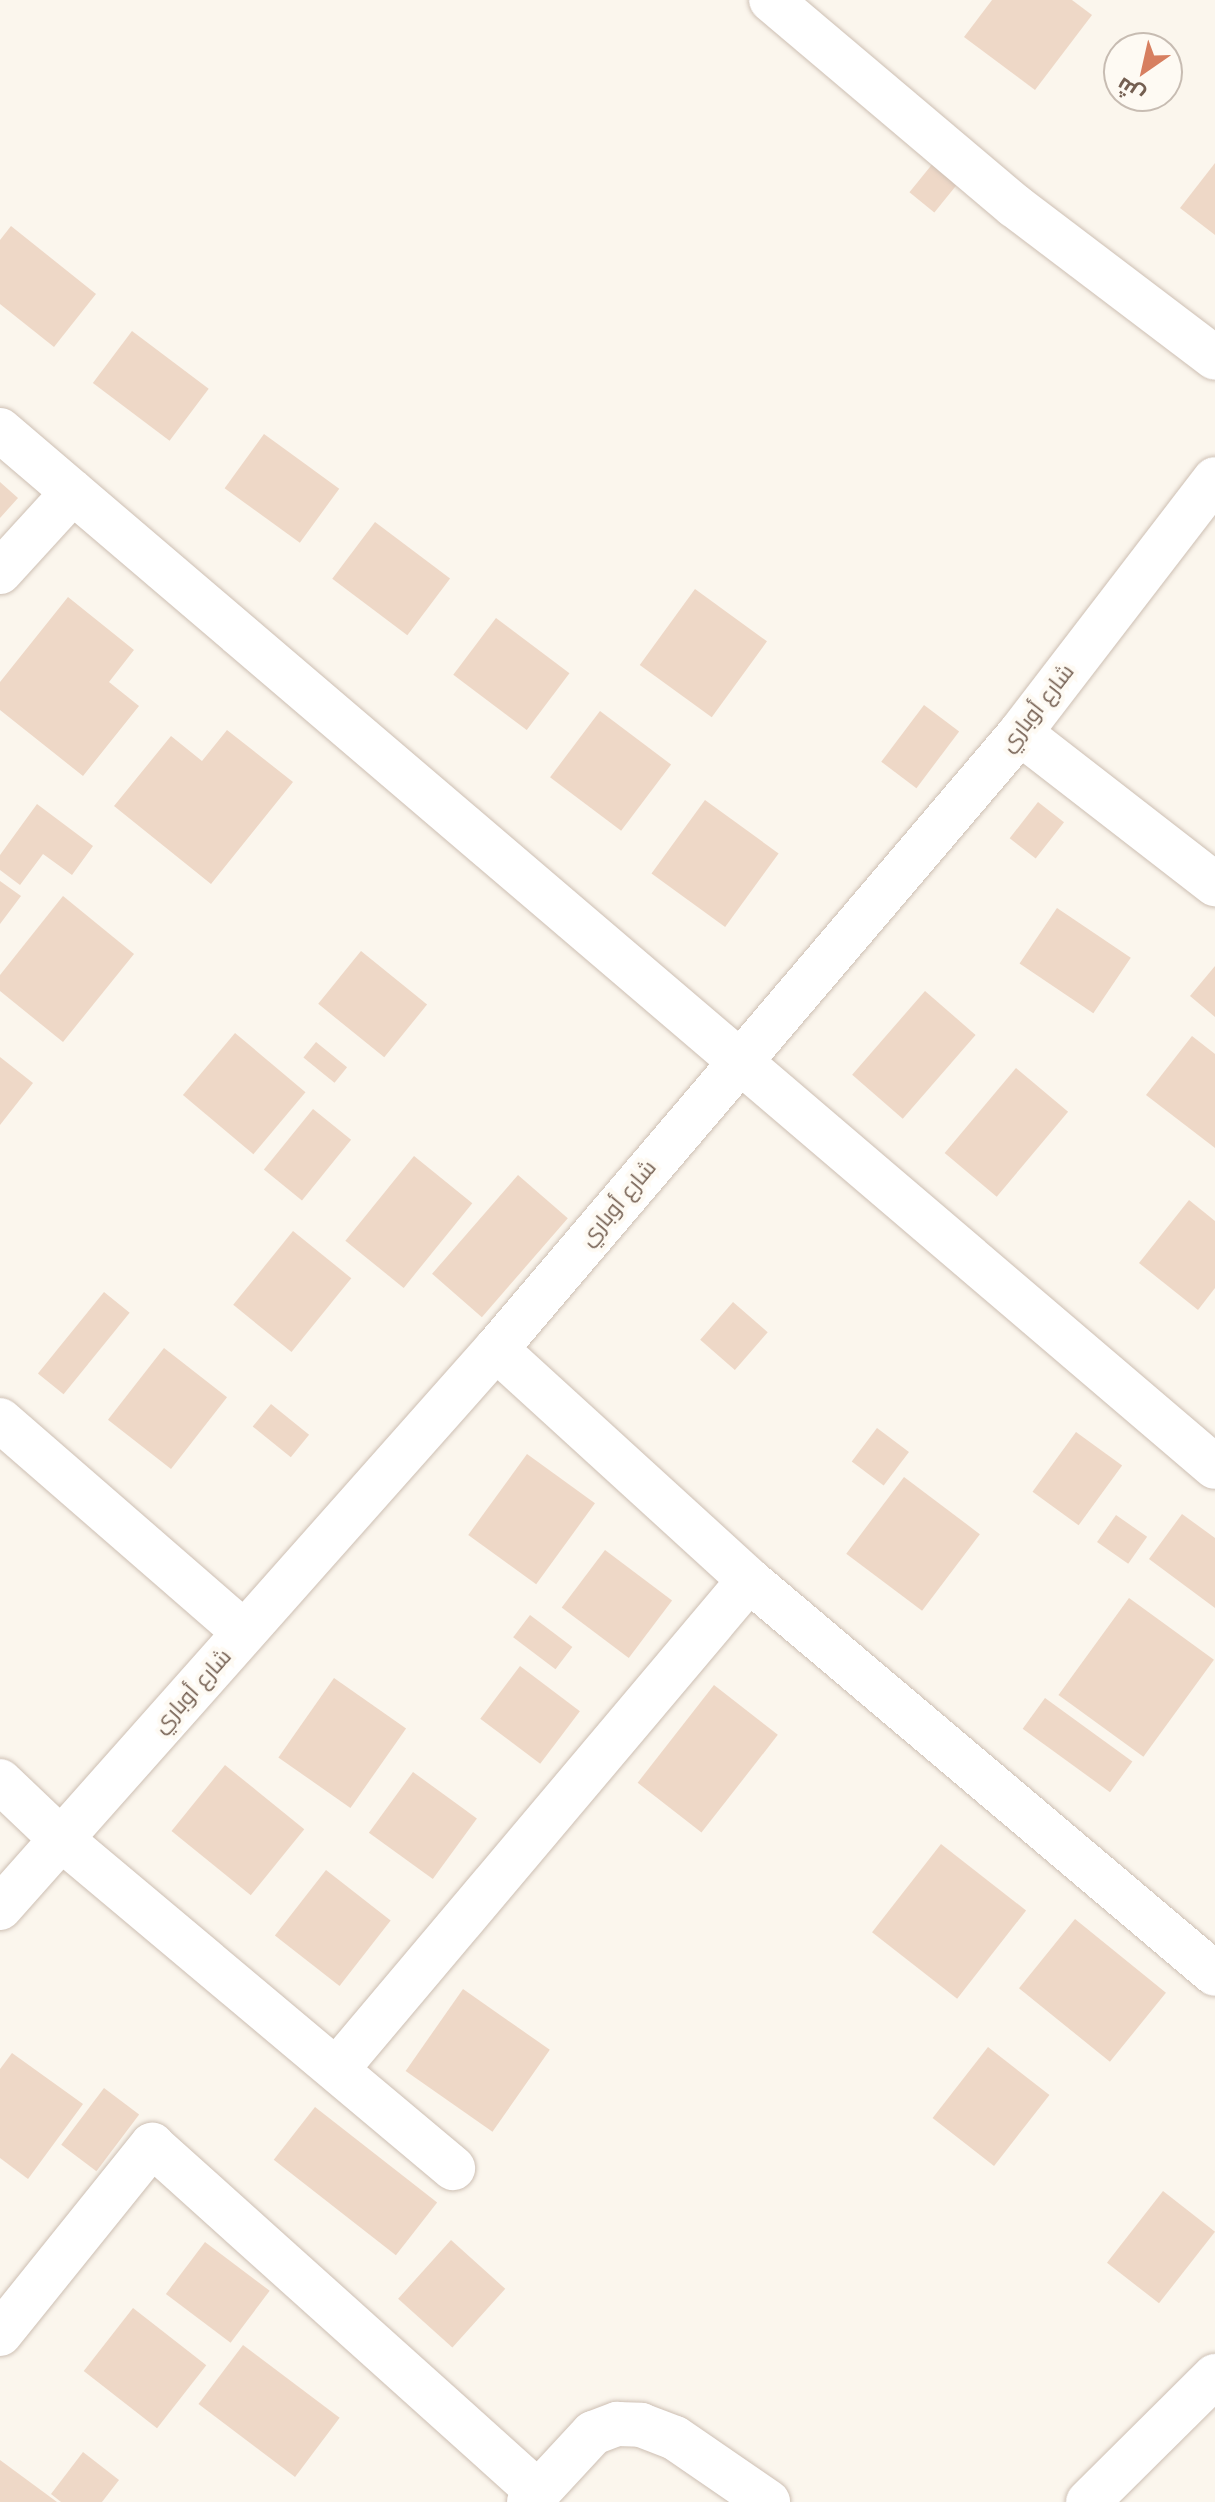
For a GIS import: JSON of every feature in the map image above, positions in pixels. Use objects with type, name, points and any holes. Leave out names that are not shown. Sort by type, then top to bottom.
[{"type":"street","points":[[771,0],[1015,206],[1215,358]]},
{"type":"street","points":[[0,430],[736,1062],[1215,1467]]},
{"type":"street","name":"شارع أوباري","points":[[0,1908],[496,1349],[736,1062],[1020,733],[1215,479]]},
{"type":"street","points":[[0,572],[73,492]]},
{"type":"street","points":[[1020,733],[1208,865]]},
{"type":"street","points":[[496,1349],[749,1580],[1215,1974]]},
{"type":"street","points":[[0,1420],[244,1632]]},
{"type":"street","points":[[337,2069],[749,1580]]},
{"type":"street","points":[[0,1781],[61,1839],[453,2168]]},
{"type":"street","points":[[0,2334],[152,2145],[533,2496],[593,2433],[617,2424],[641,2425],[675,2438],[768,2502]]},
{"type":"street","points":[[1088,2502],[1215,2376]]},
{"type":"building","points":[[992,0],[1072,0],[1092,15],[1035,90],[964,37]]},
{"type":"building","points":[[934,162],[959,182],[934,212],[909,192]]},
{"type":"building","points":[[1215,163],[1215,235],[1180,208]]},
{"type":"building","points":[[11,226],[96,294],[54,347],[0,304],[0,240]]},
{"type":"building","points":[[132,331],[209,389],[170,441],[93,383]]},
{"type":"building","points":[[264,434],[339,489],[300,543],[225,488]]},
{"type":"building","points":[[0,482],[18,498],[0,518]]},
{"type":"building","points":[[375,522],[450,579],[407,635],[332,579]]},
{"type":"building","points":[[695,589],[767,641],[712,717],[640,665]]},
{"type":"building","points":[[68,597],[134,650],[109,682],[139,706],[83,776],[0,710],[0,682]]},
{"type":"building","points":[[496,618],[569,673],[527,730],[453,675]]},
{"type":"building","points":[[924,705],[959,731],[916,788],[881,762]]},
{"type":"building","points":[[600,711],[671,765],[621,831],[550,777]]},
{"type":"building","points":[[227,730],[293,782],[211,884],[114,806],[171,736],[202,761]]},
{"type":"building","points":[[705,800],[779,853],[725,927],[652,874]]},
{"type":"building","points":[[1038,802],[1064,822],[1036,859],[1010,838]]},
{"type":"building","points":[[37,804],[93,846],[72,875],[43,854],[20,885],[0,870],[0,855]]},
{"type":"building","points":[[0,881],[21,896],[0,924]]},
{"type":"building","points":[[63,896],[134,954],[63,1042],[0,991],[0,975]]},
{"type":"building","points":[[1057,908],[1131,958],[1093,1013],[1020,964]]},
{"type":"building","points":[[361,951],[427,1004],[384,1057],[318,1004]]},
{"type":"building","points":[[1215,966],[1215,1017],[1190,996]]},
{"type":"building","points":[[925,991],[976,1035],[903,1119],[852,1075]]},
{"type":"building","points":[[235,1033],[305,1092],[253,1154],[183,1095]]},
{"type":"building","points":[[1192,1036],[1215,1054],[1215,1148],[1146,1095]]},
{"type":"building","points":[[316,1042],[347,1067],[334,1083],[303,1058]]},
{"type":"building","points":[[0,1057],[33,1083],[0,1125]]},
{"type":"building","points":[[1016,1068],[1068,1112],[997,1197],[945,1153]]},
{"type":"building","points":[[313,1109],[351,1140],[302,1200],[264,1170]]},
{"type":"building","points":[[414,1156],[472,1203],[404,1288],[345,1241]]},
{"type":"building","points":[[518,1175],[568,1218],[482,1317],[432,1274]]},
{"type":"building","points":[[1189,1200],[1215,1221],[1215,1288],[1198,1310],[1139,1263]]},
{"type":"building","points":[[293,1231],[351,1278],[292,1352],[233,1305]]},
{"type":"building","points":[[104,1292],[130,1313],[64,1394],[38,1374]]},
{"type":"building","points":[[733,1302],[768,1332],[735,1370],[700,1340]]},
{"type":"building","points":[[164,1348],[227,1397],[171,1469],[108,1420]]},
{"type":"building","points":[[271,1404],[309,1435],[291,1457],[253,1427]]},
{"type":"building","points":[[877,1428],[909,1452],[884,1486],[852,1462]]},
{"type":"building","points":[[1076,1432],[1122,1466],[1079,1525],[1033,1492]]},
{"type":"building","points":[[527,1454],[595,1503],[536,1584],[468,1535]]},
{"type":"building","points":[[904,1477],[980,1534],[922,1611],[846,1554]]},
{"type":"building","points":[[1182,1514],[1215,1538],[1215,1608],[1149,1559]]},
{"type":"building","points":[[1116,1515],[1147,1537],[1128,1564],[1097,1542]]},
{"type":"building","points":[[605,1550],[672,1601],[629,1658],[562,1608]]},
{"type":"building","points":[[1129,1598],[1214,1660],[1143,1757],[1058,1695]]},
{"type":"building","points":[[530,1615],[572,1647],[555,1669],[513,1637]]},
{"type":"building","points":[[520,1666],[580,1711],[540,1764],[480,1719]]},
{"type":"building","points":[[334,1678],[406,1728],[350,1808],[278,1757]]},
{"type":"building","points":[[714,1685],[778,1735],[701,1833],[638,1783]]},
{"type":"building","points":[[1045,1698],[1132,1761],[1110,1792],[1023,1729]]},
{"type":"building","points":[[225,1765],[304,1829],[251,1895],[172,1831]]},
{"type":"building","points":[[413,1772],[477,1818],[433,1879],[369,1833]]},
{"type":"building","points":[[941,1844],[1026,1910],[957,1999],[872,1932]]},
{"type":"building","points":[[326,1870],[391,1920],[340,1986],[275,1935]]},
{"type":"building","points":[[1075,1919],[1166,1993],[1110,2062],[1019,1988]]},
{"type":"building","points":[[463,1989],[550,2050],[492,2132],[406,2071]]},
{"type":"building","points":[[988,2047],[1049,2095],[994,2166],[933,2118]]},
{"type":"building","points":[[12,2053],[83,2104],[28,2179],[0,2158],[0,2069]]},
{"type":"building","points":[[104,2088],[139,2114],[96,2171],[61,2145]]},
{"type":"building","points":[[315,2107],[437,2202],[396,2255],[274,2160]]},
{"type":"building","points":[[1163,2191],[1215,2232],[1159,2303],[1107,2263]]},
{"type":"building","points":[[451,2240],[505,2289],[452,2348],[398,2299]]},
{"type":"building","points":[[205,2242],[270,2291],[231,2343],[166,2294]]},
{"type":"building","points":[[133,2308],[206,2365],[157,2428],[84,2371]]},
{"type":"building","points":[[243,2345],[340,2418],[295,2477],[198,2404]]},
{"type":"building","points":[[83,2452],[119,2480],[102,2502],[61,2502],[51,2494]]},
{"type":"building","points":[[0,2460],[57,2502],[0,2502]]}]
